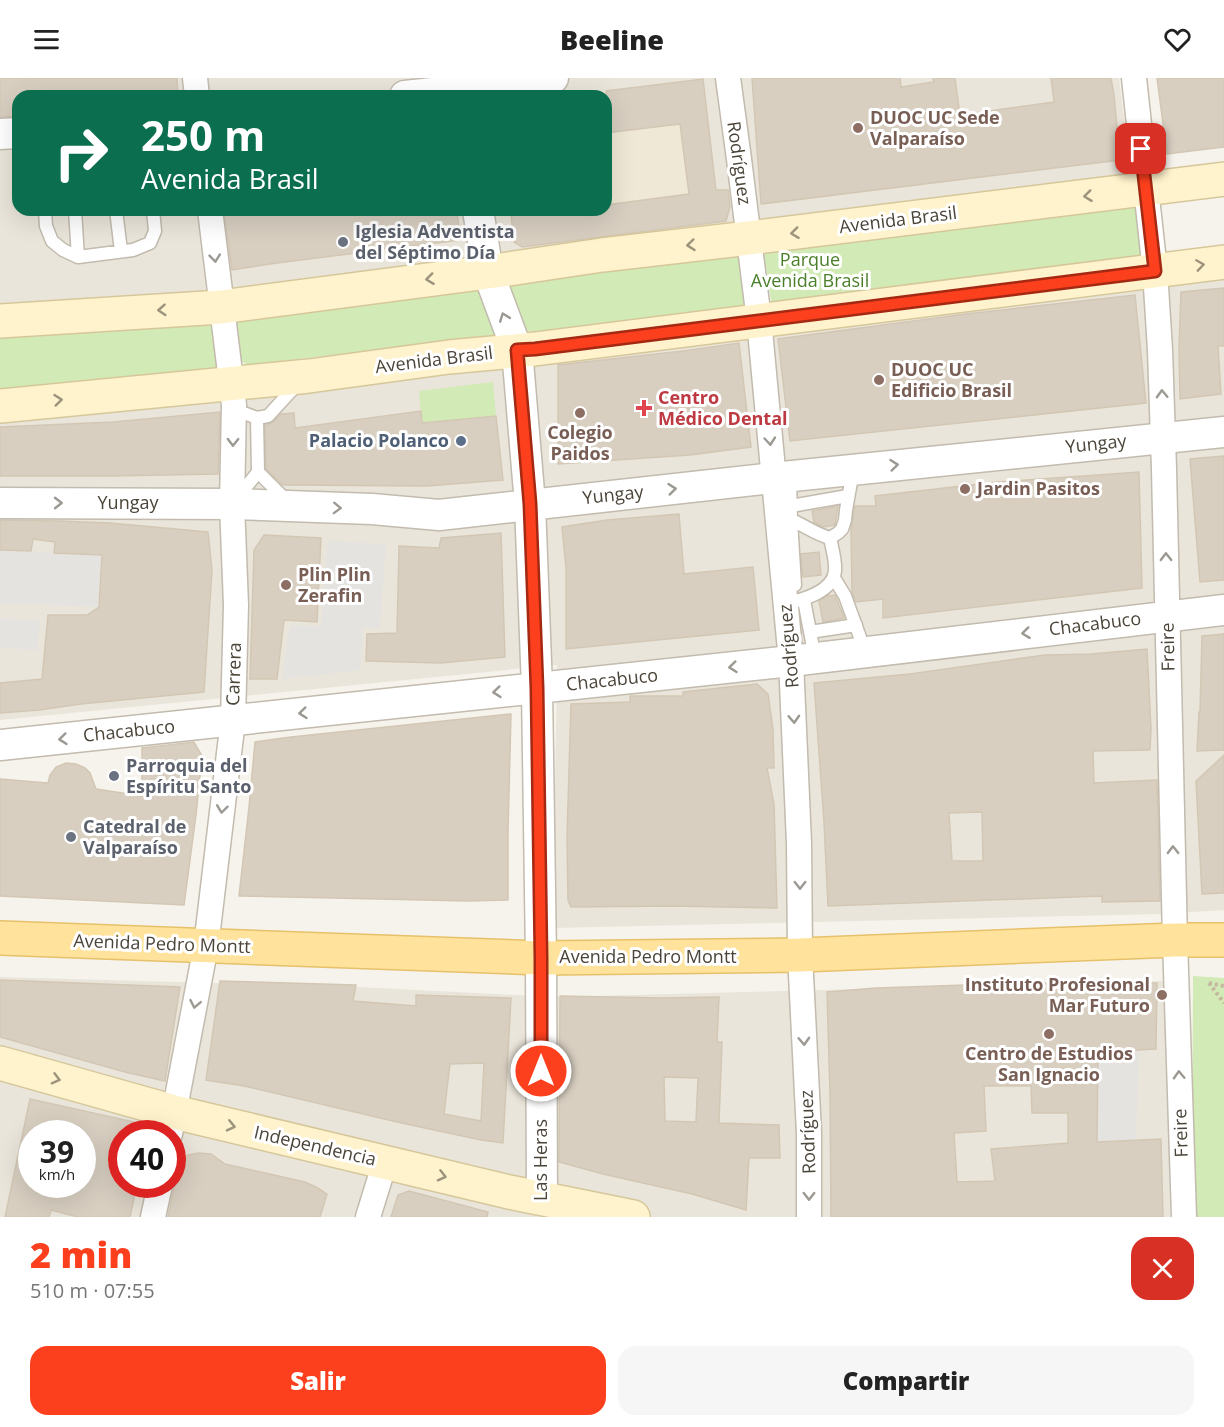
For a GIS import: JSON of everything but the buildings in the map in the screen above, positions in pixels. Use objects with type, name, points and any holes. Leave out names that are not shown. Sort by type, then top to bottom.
[{"type":"main road","name":"Avenida Brasil","points":[[0,321],[221,307],[602,255],[1224,179]]},
{"type":"main road","name":"Avenida Brasil","points":[[0,406],[233,394],[309,376],[449,357],[535,349],[1224,262]]},
{"type":"main road","name":"Avenida Pedro Montt","points":[[0,938],[541,958],[801,955],[1224,940]]},
{"type":"main road","name":"Independencia","points":[[0,1064],[163,1120]]},
{"type":"main road","name":"Independencia","points":[[186,1126],[385,1162],[541,1208],[633,1217]]},
{"type":"street","points":[[450,90],[553,78]]},
{"type":"street","name":"Rodríguez","points":[[728,78],[782,477],[795,602],[805,650],[799,843],[801,955],[809,1133],[809,1217]]},
{"type":"street","name":"Freire","points":[[1134,78],[1155,271],[1163,437],[1184,1217]]},
{"type":"street","name":"Carrera","points":[[173,1120],[206,946],[233,720],[236,605],[232,504],[233,394],[211,216]]},
{"type":"street","name":"Las Heras","points":[[479,216],[488,272],[517,350],[530,504],[537,688],[541,958],[541,1208]]},
{"type":"street","name":"Yungay","points":[[0,503],[232,504],[372,509],[439,515],[782,477],[850,483],[1163,437],[1224,432]]},
{"type":"street","name":"Chacabuco","points":[[0,745],[537,688],[805,650],[861,639],[1224,610]]},
{"type":"street","points":[[368,1217],[385,1162]]},
{"type":"street","points":[[153,1217],[157,1198]]},
{"type":"lane","points":[[45,216],[46,226],[52,241],[63,250],[78,257],[133,250],[150,243],[155,231],[154,216]]},
{"type":"lane","points":[[75,216],[78,257]]},
{"type":"lane","points":[[117,216],[121,251]]},
{"type":"lane","points":[[233,394],[241,412],[257,418],[268,416],[291,391],[309,376]]},
{"type":"lane","points":[[232,504],[258,472],[257,418]]},
{"type":"lane","points":[[258,472],[292,506]]},
{"type":"lane","points":[[786,514],[850,483]]},
{"type":"lane","points":[[786,514],[820,536],[830,538],[842,529],[850,483]]},
{"type":"lane","points":[[805,650],[795,602],[821,592],[834,578],[835,569],[830,538]]},
{"type":"lane","points":[[834,578],[845,596],[861,639]]},
{"type":"path","points":[[1224,986],[1209,983],[1224,1003]]},
{"type":"shaded area","points":[[0,78],[1119,78],[1132,182],[231,294],[0,308]]},
{"type":"shaded area","points":[[703,79],[716,190],[728,190],[730,207],[726,221],[522,247],[514,242],[511,216],[612,216],[612,91]]},
{"type":"shaded area","points":[[1224,271],[1224,910],[1161,914],[553,928],[557,665],[0,720],[0,417]]},
{"type":"shaded area","points":[[328,541],[386,544],[380,628],[363,627],[360,670],[282,679],[290,625],[321,626]]},
{"type":"shaded area","points":[[0,550],[102,555],[99,607],[0,603]]},
{"type":"shaded area","points":[[0,618],[40,621],[37,650],[0,648]]},
{"type":"shaded area","points":[[0,977],[358,987],[555,997],[1167,981],[1170,1217],[0,1217]]},
{"type":"shaded area","points":[[1139,1049],[1136,1140],[1097,1141],[1098,1051]]},
{"type":"green space","name":"Parque Avenida Brasil","points":[[1132,202],[1139,209],[1144,251],[1138,259],[778,305],[771,301],[764,253],[772,244]]},
{"type":"green space","name":"Parque Avenida Brasil","points":[[741,253],[748,305],[742,309],[534,333],[526,330],[508,281]]},
{"type":"green space","points":[[476,281],[499,331],[493,336],[248,365],[241,361],[235,319]]},
{"type":"green space","points":[[212,317],[222,365],[215,371],[0,392],[0,329]]},
{"type":"green space","points":[[493,382],[496,416],[422,423],[419,391]]},
{"type":"green space","points":[[1193,976],[1224,978],[1224,1217],[1192,1217]]},
{"type":"place","name":"DUOC UC Sede Valparaíso","points":[[858,128]]},
{"type":"place","name":"Iglesia Adventista del Séptimo Día","points":[[343,242]]},
{"type":"place","name":"DUOC UC Edificio Brasil","points":[[879,380]]},
{"type":"place","name":"Centro Médico Dental","points":[[644,408]]},
{"type":"place","name":"Colegio Paidos","points":[[580,413]]},
{"type":"place","name":"Palacio Polanco","points":[[461,441]]},
{"type":"place","name":"Jardin Pasitos","points":[[965,489]]},
{"type":"place","name":"Plin Plin Zerafin","points":[[286,585]]},
{"type":"place","name":"Parroquia del Espíritu Santo","points":[[114,776]]},
{"type":"place","name":"Catedral de Valparaíso","points":[[71,837]]},
{"type":"place","name":"Instituto Profesional Mar Futuro","points":[[1162,995]]},
{"type":"place","name":"Centro de Estudios San Ignacio","points":[[1049,1034]]},
{"type":"route","points":[[541,1071],[537,688],[530,504],[517,350],[1155,271],[1141,149]]}]
